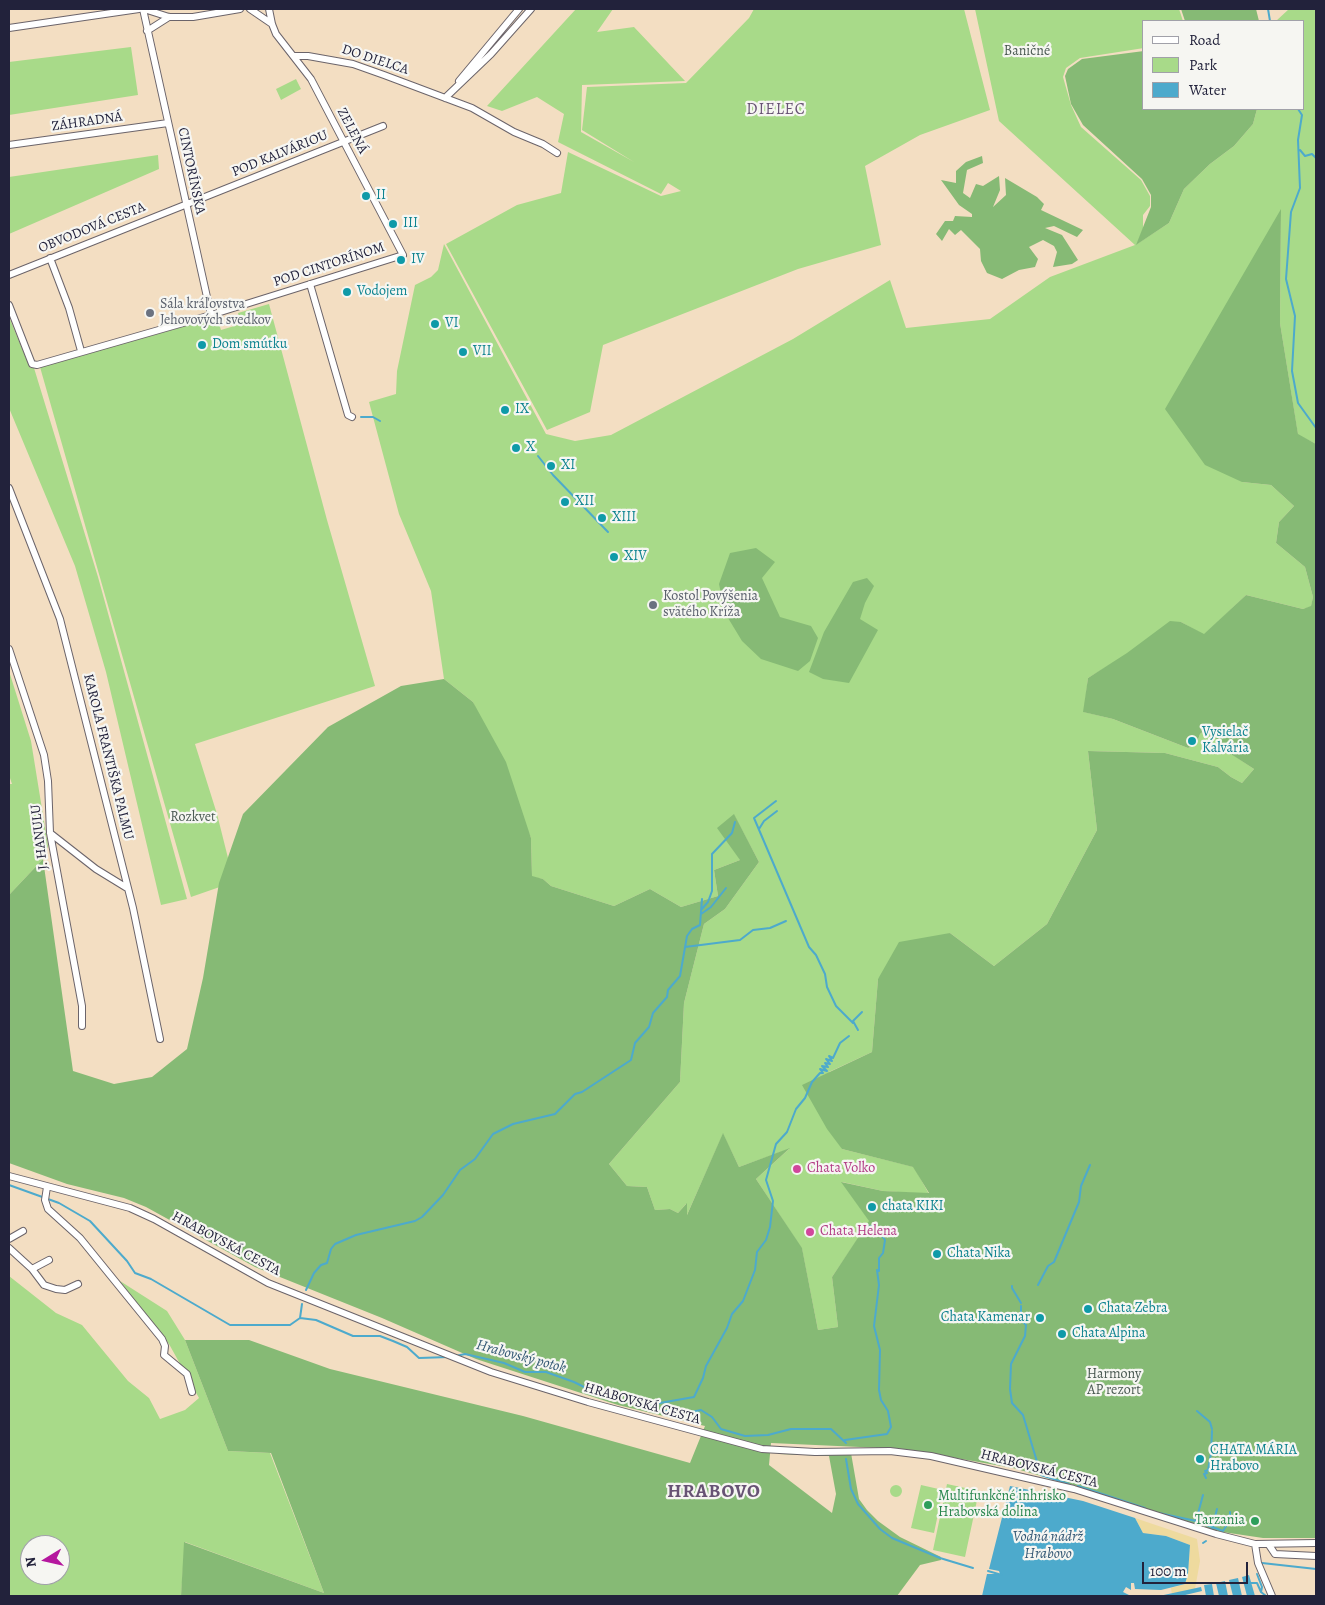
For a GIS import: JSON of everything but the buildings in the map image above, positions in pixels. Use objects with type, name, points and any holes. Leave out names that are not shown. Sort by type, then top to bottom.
[{"type":"street","points":[[9,28],[142,9],[169,17],[193,17],[240,9]]},
{"type":"street","name":"CINTORÍNSKA","points":[[142,9],[211,315]]},
{"type":"street","name":"ZELENÁ","points":[[250,9],[272,24]]},
{"type":"street","name":"ZELENÁ","points":[[269,9],[272,24],[282,42],[295,56],[311,79],[403,255]]},
{"type":"street","points":[[445,98],[519,9]]},
{"type":"street","points":[[452,90],[458,88],[492,54],[531,9]]},
{"type":"street","points":[[147,31],[169,17]]},
{"type":"street","name":"DO DIELCA","points":[[295,56],[308,56],[353,64],[445,98],[486,115],[514,132],[543,144],[557,153]]},
{"type":"street","name":"ZÁHRADNÁ","points":[[9,146],[168,123]]},
{"type":"street","name":"POD KALVÁRIOU","points":[[185,204],[384,126]]},
{"type":"street","name":"OBVODOVÁ CESTA","points":[[9,275],[185,204]]},
{"type":"street","name":"POD CINTORÍNOM","points":[[9,305],[32,364],[37,365],[211,315],[403,255]]},
{"type":"street","points":[[50,258],[69,308],[81,351]]},
{"type":"street","points":[[310,284],[348,415],[352,417]]},
{"type":"street","name":"KAROLA FRANTIŠKA PALMU","points":[[9,488],[60,619],[127,888],[160,1039]]},
{"type":"street","name":"J. HANULU","points":[[9,649],[44,755],[48,781],[50,833],[82,1006],[82,1026]]},
{"type":"street","points":[[50,833],[96,869],[127,888]]},
{"type":"street","name":"HRABOVSKÁ CESTA","points":[[9,1176],[46,1194],[130,1208],[154,1219],[256,1277],[513,1380],[588,1402],[762,1449],[815,1452],[890,1451],[948,1459],[1074,1489],[1216,1534],[1255,1544],[1316,1543]]},
{"type":"street","points":[[46,1194],[48,1209],[80,1238],[162,1339],[165,1346],[164,1355],[187,1374],[192,1392]]},
{"type":"street","points":[[9,1239],[23,1231]]},
{"type":"street","points":[[9,1248],[32,1269],[44,1284],[56,1289],[65,1290],[78,1284]]},
{"type":"street","points":[[32,1269],[49,1260]]},
{"type":"street","points":[[1255,1544],[1260,1566],[1272,1596]]},
{"type":"street","name":"HRABOVSKÁ CESTA","points":[[1269,1545],[1276,1554],[1316,1556]]},
{"type":"green space","name":"DIELEC","points":[[576,9],[613,9],[597,32],[634,27],[685,81],[582,85],[581,132],[634,162],[582,130],[587,87],[686,83],[749,18],[754,9],[964,9],[990,110],[920,135],[865,166],[881,245],[798,269],[603,345],[590,412],[547,430],[446,244],[517,205],[561,193],[568,152],[661,196],[681,191],[668,183],[661,194],[558,142],[564,114],[537,97],[502,111],[487,106]]},
{"type":"green space","name":"Baničné","points":[[975,9],[1179,9],[1183,20],[1142,20],[1142,48],[1080,58],[1066,68],[1063,77],[1071,105],[1081,127],[1141,180],[1150,196],[1150,206],[1143,215],[1143,229],[1137,244],[1169,223],[1184,189],[1210,164],[1234,146],[1253,124],[1257,110],[1305,110],[1305,20],[1277,20],[1289,9],[1316,9],[1316,444],[1298,435],[1280,323],[1281,211],[1242,482],[1271,485],[1294,506],[1279,522],[1276,543],[1305,567],[1313,597],[1311,607],[1303,609],[1246,595],[1204,635],[1181,622],[1088,678],[1084,712],[1113,719],[1188,748],[1196,745],[1200,734],[1205,730],[1214,735],[1221,747],[1254,769],[1242,783],[1218,767],[1165,753],[1088,751],[1097,830],[1047,924],[994,966],[950,933],[878,979],[872,1052],[829,1072],[842,1149],[914,1167],[929,1194],[883,1191],[842,1182],[870,1221],[832,1277],[838,1327],[818,1330],[802,1249],[756,1179],[789,1149],[739,1167],[723,1134],[686,1217],[686,1204],[678,1213],[670,1209],[655,1210],[647,1187],[627,1186],[609,1164],[680,1082],[684,1003],[704,924],[725,909],[759,862],[734,815],[740,860],[714,870],[718,896],[681,907],[650,889],[614,906],[551,886],[543,879],[532,877],[531,838],[473,702],[444,679],[431,591],[399,514],[369,402],[396,394],[397,371],[415,285],[431,277],[438,270],[444,244],[546,434],[575,441],[611,435],[793,339],[890,280],[906,328],[990,319],[1050,277],[1135,245],[999,121]]},
{"type":"green space","points":[[1181,9],[1256,9],[1259,20],[1185,20]]},
{"type":"green space","points":[[131,47],[138,95],[9,115],[9,62]]},
{"type":"green space","points":[[1142,51],[1142,110],[1257,110],[1253,124],[1234,146],[1210,164],[1184,189],[1169,223],[1136,245],[1151,207],[1151,195],[1142,179],[1083,125],[1071,104],[1065,76],[1068,69],[1082,59]]},
{"type":"green space","points":[[296,79],[301,89],[281,100],[276,89]]},
{"type":"green space","points":[[158,155],[159,169],[9,234],[9,177]]},
{"type":"green space","points":[[982,156],[983,163],[967,170],[963,193],[970,198],[976,184],[983,186],[999,176],[1000,190],[993,207],[1006,195],[1005,178],[1037,197],[1044,204],[1041,210],[1083,230],[1077,237],[1054,226],[1045,228],[1062,235],[1078,260],[1072,264],[1053,267],[1057,252],[1054,246],[1043,240],[1029,247],[1038,259],[1035,267],[1019,270],[1002,279],[987,273],[981,261],[980,249],[961,230],[955,235],[949,229],[942,241],[936,234],[945,221],[953,221],[955,216],[972,217],[972,214],[959,205],[941,180],[956,183],[956,171],[966,162]]},
{"type":"green space","name":"Harmony AP rezort","points":[[1281,209],[1280,323],[1298,434],[1316,444],[1316,1538],[1263,1538],[1216,1531],[1140,1508],[1084,1488],[1013,1468],[904,1449],[771,1443],[769,1465],[832,1513],[836,1494],[829,1456],[779,1454],[774,1451],[851,1453],[859,1499],[867,1510],[878,1521],[900,1537],[941,1557],[941,1560],[920,1565],[897,1596],[181,1596],[184,1542],[324,1593],[271,1453],[228,1451],[185,1340],[249,1340],[330,1369],[523,1416],[690,1463],[705,1426],[618,1405],[476,1359],[382,1318],[255,1267],[146,1207],[124,1198],[67,1184],[9,1163],[9,895],[43,859],[73,1071],[114,1084],[152,1077],[187,1049],[203,978],[219,883],[243,814],[328,727],[401,686],[444,679],[473,702],[506,762],[531,838],[532,876],[543,879],[551,886],[614,906],[650,889],[681,907],[718,896],[714,870],[740,860],[717,828],[734,814],[759,862],[725,909],[704,924],[684,1003],[680,1082],[609,1164],[627,1186],[647,1187],[655,1210],[670,1209],[678,1213],[687,1203],[687,1215],[723,1133],[739,1167],[790,1148],[756,1179],[802,1248],[818,1330],[838,1327],[832,1277],[869,1221],[841,1182],[883,1191],[929,1193],[913,1167],[842,1149],[827,1129],[802,1085],[872,1052],[878,979],[899,942],[950,933],[994,966],[1047,924],[1097,830],[1088,751],[1165,753],[1218,767],[1242,783],[1254,769],[1220,747],[1214,735],[1205,730],[1200,734],[1196,745],[1188,748],[1113,719],[1083,712],[1088,678],[1127,653],[1170,621],[1181,622],[1204,634],[1246,595],[1303,609],[1311,606],[1313,597],[1305,567],[1276,543],[1279,522],[1294,506],[1271,485],[1242,482],[1205,465],[1165,409]]},
{"type":"green space","name":"Rozkvet","points":[[269,304],[327,520],[375,686],[195,744],[217,814],[234,882],[191,897],[40,367],[217,317],[221,330],[241,324],[238,313]]},
{"type":"green space","points":[[9,317],[30,368],[34,368],[98,577],[187,899],[161,905],[106,672],[75,566],[9,408]]},
{"type":"green space","points":[[756,548],[775,562],[762,578],[780,617],[811,626],[818,638],[810,661],[798,671],[761,659],[742,641],[725,613],[719,584],[730,553]]},
{"type":"green space","points":[[867,578],[874,586],[865,603],[860,619],[878,630],[849,683],[823,679],[809,672],[824,632],[853,582]]},
{"type":"green space","points":[[9,671],[31,741],[48,846],[43,859],[9,895],[9,784],[12,784],[9,775]]},
{"type":"green space","points":[[9,1276],[56,1313],[82,1325],[128,1381],[149,1398],[160,1419],[185,1410],[199,1398],[169,1344],[120,1281],[167,1311],[185,1340],[228,1451],[270,1453],[324,1593],[185,1542],[181,1596],[9,1596]]},
{"type":"green space","points":[[947,1484],[979,1491],[965,1557],[933,1550]]},
{"type":"green space","points":[[896,1485],[902,1491],[896,1497],[890,1491]]},
{"type":"green space","name":"Multifunkčné inhrisko Hrabovská dolina","points":[[921,1485],[943,1490],[934,1533],[911,1528]]},
{"type":"sand","points":[[1135,1518],[1197,1539],[1200,1561],[1195,1589],[1172,1595],[1171,1588],[1185,1584],[1188,1574],[1190,1545],[1166,1536],[1143,1533]]},
{"type":"water","name":"Vodná nádrž Hrabovo","points":[[1010,1486],[1083,1501],[1135,1518],[1143,1533],[1166,1536],[1190,1545],[1188,1574],[1185,1584],[1161,1590],[1135,1589],[1134,1583],[1131,1583],[1131,1590],[1126,1587],[1123,1592],[1131,1596],[982,1596],[987,1574],[1000,1574],[999,1571],[989,1569]]},
{"type":"water","points":[[1249,1575],[1255,1596],[1247,1596],[1242,1577]]},
{"type":"water","points":[[1238,1578],[1242,1596],[1233,1596],[1229,1580]]},
{"type":"water","points":[[1225,1581],[1228,1596],[1219,1596],[1216,1583]]},
{"type":"water","points":[[1212,1584],[1214,1596],[1206,1596],[1204,1585]]},
{"type":"water","points":[[1201,1587],[1202,1591],[1181,1596],[1159,1596]]},
{"type":"waterway","points":[[1268,9],[1270,20]]},
{"type":"waterway","points":[[1299,110],[1302,115],[1298,140],[1300,188],[1291,212],[1286,279],[1295,316],[1292,371],[1298,403],[1316,428]]},
{"type":"waterway","points":[[1300,150],[1305,156],[1312,154],[1316,158]]},
{"type":"waterway","points":[[361,417],[373,417],[380,421]]},
{"type":"waterway","points":[[538,456],[553,475],[608,532]]},
{"type":"waterway","points":[[776,801],[754,818],[809,947],[816,955],[825,974],[827,987],[836,1006],[853,1023]]},
{"type":"waterway","points":[[759,829],[764,821],[777,811]]},
{"type":"waterway","points":[[701,910],[708,902],[712,891],[712,854],[732,833],[735,822]]},
{"type":"waterway","points":[[701,914],[711,907],[726,888]]},
{"type":"waterway","points":[[306,1290],[314,1273],[321,1265],[327,1263],[331,1249],[335,1244],[356,1235],[415,1221],[422,1217],[443,1195],[460,1170],[475,1159],[493,1134],[513,1124],[555,1114],[575,1094],[582,1092],[631,1060],[635,1043],[649,1027],[653,1013],[667,997],[668,990],[680,976],[687,936],[692,929],[700,925],[702,899]]},
{"type":"waterway","points":[[685,947],[740,940],[753,930],[770,928],[786,921]]},
{"type":"waterway","points":[[858,1030],[853,1021],[862,1012]]},
{"type":"waterway","points":[[644,1400],[654,1404],[694,1397],[703,1378],[706,1366],[727,1328],[732,1314],[743,1301],[755,1270],[757,1252],[766,1240],[770,1227],[773,1201],[766,1180],[776,1144],[787,1132],[796,1109],[805,1098],[812,1082],[820,1073],[823,1073],[820,1069],[827,1071],[822,1066],[828,1067],[825,1063],[830,1064],[826,1059],[832,1061],[829,1056],[833,1058],[840,1043],[849,1036]]},
{"type":"waterway","points":[[1038,1285],[1048,1266],[1054,1262],[1079,1202],[1081,1186],[1090,1165]]},
{"type":"waterway","name":"Hrabovský potok","points":[[9,1185],[59,1203],[90,1221],[127,1261],[135,1273],[151,1279],[230,1325],[290,1325],[300,1318],[316,1320],[353,1336],[380,1336],[407,1347],[419,1358],[449,1357]]},
{"type":"waterway","points":[[868,1227],[873,1226],[877,1229],[885,1240],[883,1253],[879,1258],[879,1271]]},
{"type":"waterway","points":[[845,1440],[887,1434],[891,1427],[888,1411],[881,1400],[879,1390],[880,1350],[874,1326],[879,1285],[877,1270]]},
{"type":"waterway","points":[[1012,1288],[1021,1303]]},
{"type":"waterway","points":[[300,1318],[302,1304]]},
{"type":"waterway","points":[[1021,1306],[1021,1320],[1026,1325],[1025,1336],[1011,1364],[1010,1389],[1012,1403],[1023,1415],[1041,1475],[1069,1484]]},
{"type":"waterway","name":"Hrabovský potok","points":[[456,1356],[465,1354],[504,1363],[525,1372],[546,1372],[586,1388],[597,1387],[611,1397],[626,1402],[643,1399],[654,1411],[669,1411],[682,1414],[701,1410],[712,1417],[721,1429],[745,1436],[768,1435],[791,1429],[831,1429],[846,1443]]},
{"type":"waterway","points":[[1197,1411],[1210,1422],[1212,1429]]},
{"type":"waterway","points":[[1206,1478],[1204,1474],[1207,1473],[1205,1471],[1208,1470],[1211,1454],[1212,1431]]},
{"type":"waterway","name":"Hrabovský potok","points":[[846,1459],[851,1489],[858,1504],[880,1529],[892,1538],[940,1558],[973,1568]]},
{"type":"waterway","points":[[1078,1486],[1145,1508]]},
{"type":"waterway","points":[[1196,1521],[1203,1495]]},
{"type":"waterway","points":[[1212,1529],[1217,1509]]},
{"type":"waterway","points":[[1159,1513],[1196,1521],[1223,1531],[1230,1520],[1230,1512]]},
{"type":"waterway","name":"Hrabovský potok","points":[[1262,1563],[1316,1569]]},
{"type":"waterway","name":"Hrabovský potok","points":[[988,1571],[1002,1575]]},
{"type":"waterway","name":"Hrabovský potok","points":[[1251,1583],[1257,1583],[1261,1592],[1262,1587],[1257,1574]]},
{"type":"waterway","name":"Hrabovský potok","points":[[1261,1592],[1266,1596]]},
{"type":"place","name":"II","points":[[366,196]]},
{"type":"place","name":"III","points":[[393,224]]},
{"type":"place","name":"IV","points":[[401,260]]},
{"type":"place","name":"Vodojem","points":[[347,292]]},
{"type":"place","name":"Sála kráľovstva Jehovových svedkov","points":[[150,313]]},
{"type":"place","name":"VI","points":[[435,324]]},
{"type":"place","name":"Dom smútku","points":[[202,345]]},
{"type":"place","name":"VII","points":[[463,352]]},
{"type":"place","name":"IX","points":[[505,410]]},
{"type":"place","name":"X","points":[[516,448]]},
{"type":"place","name":"XI","points":[[551,466]]},
{"type":"place","name":"XII","points":[[565,502]]},
{"type":"place","name":"XIII","points":[[602,518]]},
{"type":"place","name":"XIV","points":[[614,557]]},
{"type":"place","name":"Kostol Povýšenia svätého Kríža","points":[[653,605]]},
{"type":"place","name":"Vysielač Kalvária","points":[[1192,741]]},
{"type":"place","name":"Chata Volko","points":[[797,1169]]},
{"type":"place","name":"chata KIKI","points":[[872,1207]]},
{"type":"place","name":"Chata Helena","points":[[810,1232]]},
{"type":"place","name":"Chata Nika","points":[[937,1254]]},
{"type":"place","name":"Chata Zebra","points":[[1088,1309]]},
{"type":"place","name":"Chata Kamenar","points":[[1040,1318]]},
{"type":"place","name":"Chata Alpina","points":[[1062,1334]]},
{"type":"place","name":"CHATA MÁRIA Hrabovo","points":[[1200,1459]]},
{"type":"place","name":"Multifunkčné inhrisko Hrabovská dolina","points":[[928,1505]]},
{"type":"place","name":"Tarzania","points":[[1255,1521]]},
{"type":"district","name":"DIELEC","points":[[776,110]]},
{"type":"district","name":"HRABOVO","points":[[714,1492]]}]
